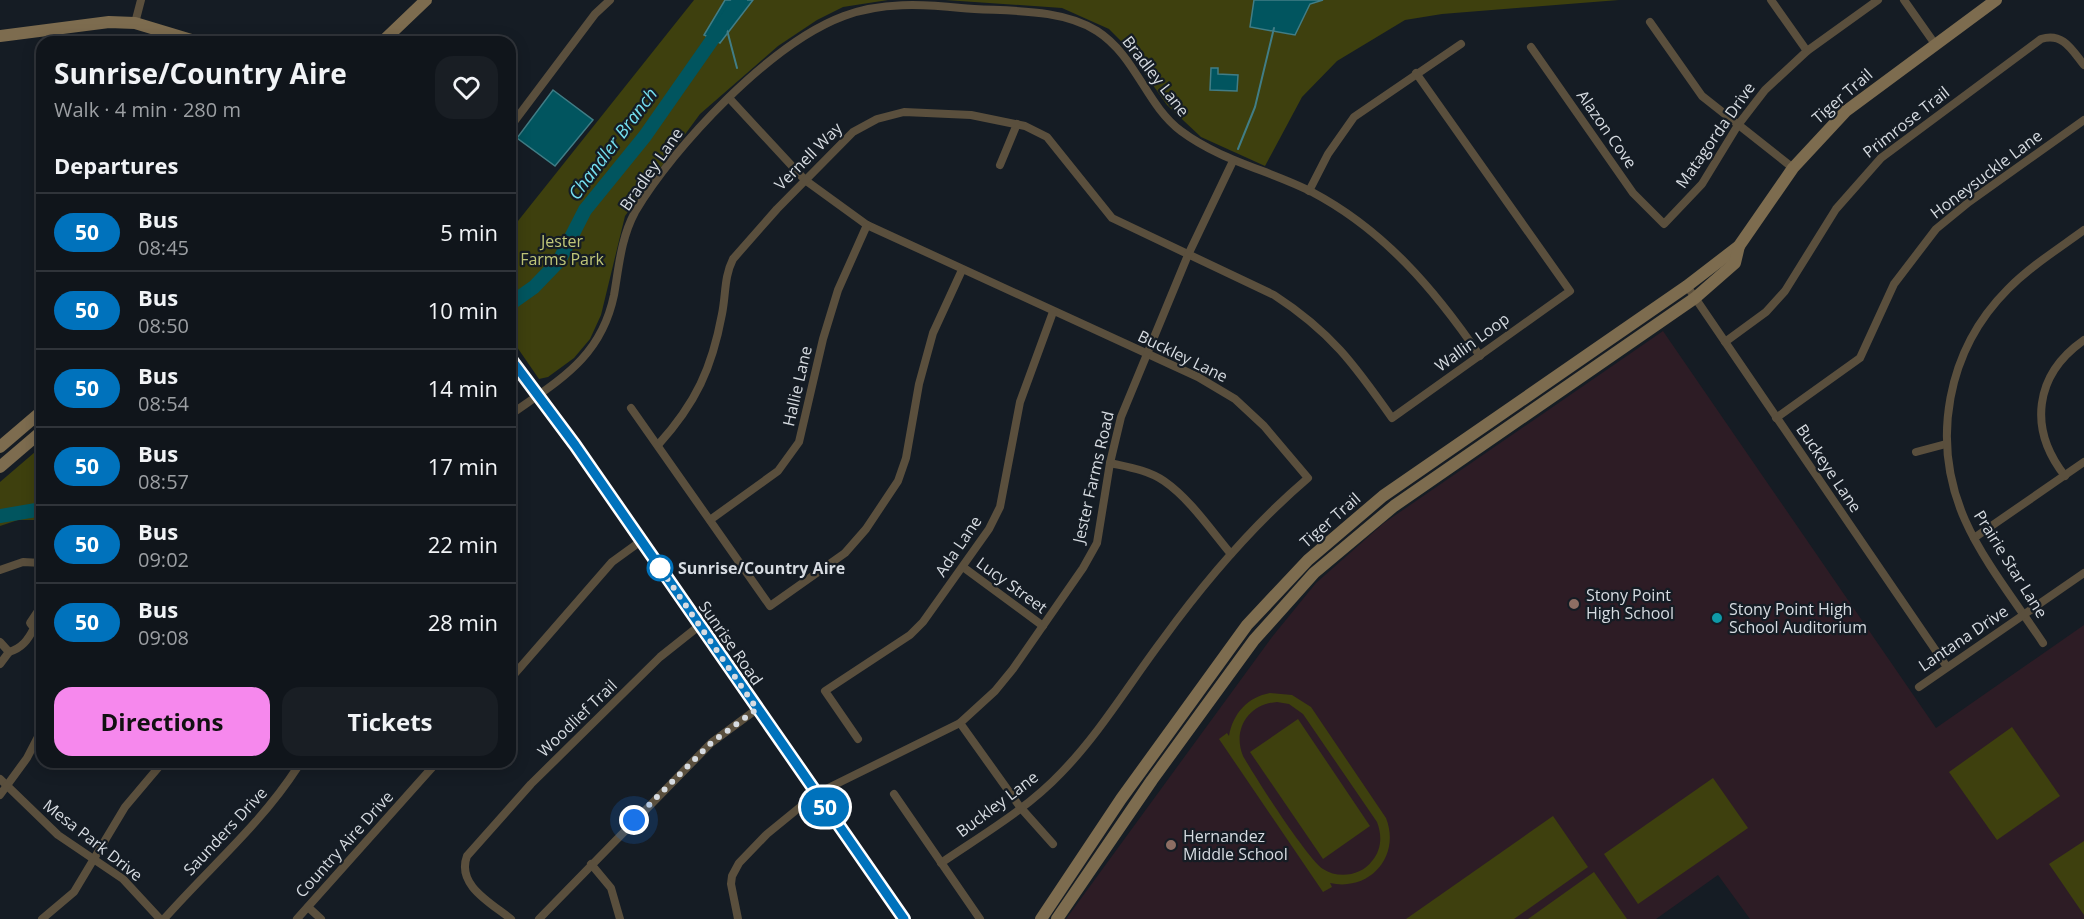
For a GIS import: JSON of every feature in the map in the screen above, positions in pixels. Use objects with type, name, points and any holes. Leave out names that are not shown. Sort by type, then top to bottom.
[{"type":"street","points":[[135,23],[141,0]]},
{"type":"street","points":[[387,36],[426,0]]},
{"type":"street","points":[[516,119],[596,14],[610,0]]},
{"type":"street","points":[[1771,0],[1807,51]]},
{"type":"street","name":"Matagorda Drive","points":[[1664,224],[1702,184],[1738,125],[1765,90],[1807,51],[1878,0]]},
{"type":"street","points":[[1904,0],[1935,44]]},
{"type":"street","name":"Tiger Trail","points":[[1041,919],[1121,799],[1241,634],[1278,590],[1308,560],[1383,496],[1687,286],[1739,246],[1793,168],[1846,111],[1996,0]]},
{"type":"street","name":"Bradley Lane","points":[[516,411],[580,363],[600,338],[610,310],[621,247],[635,213],[694,133],[729,98],[807,35],[845,15],[901,5],[1050,15],[1095,30],[1115,45],[1177,128],[1233,161],[1309,190],[1368,229],[1407,262],[1444,306],[1480,356]]},
{"type":"street","points":[[1650,22],[1702,96],[1793,168]]},
{"type":"street","points":[[0,36],[84,23],[135,23],[178,36]]},
{"type":"street","name":"Primrose Trail","points":[[1725,342],[1776,302],[1793,280],[1844,198],[1868,171],[1902,140],[2041,39],[2062,39],[2084,65]]},
{"type":"street","points":[[1309,190],[1328,154],[1353,117],[1461,44]]},
{"type":"street","name":"Alazon Cove","points":[[1531,47],[1633,193],[1664,224]]},
{"type":"street","name":"Wallin Loop","points":[[1188,255],[1274,296],[1298,311],[1352,361],[1392,418],[1570,291],[1416,73]]},
{"type":"street","name":"Buckley Lane","points":[[729,98],[805,180],[867,225],[1198,377],[1235,399],[1264,426],[1308,478],[1269,512],[1231,554],[1163,639],[1082,751],[1059,775],[1020,807],[941,863]]},
{"type":"street","name":"Vernell Way","points":[[658,445],[679,420],[707,374],[723,308],[725,278],[733,259],[845,137],[864,126],[890,116],[916,112],[971,115],[1017,124],[1035,131],[1054,144],[1113,218],[1188,255]]},
{"type":"street","name":"Honeysuckle Lane","points":[[1776,418],[1860,358],[1894,284],[1936,229],[1969,202],[2084,120]]},
{"type":"street","points":[[1000,165],[1017,124]]},
{"type":"street","name":"Jester Farms Road","points":[[738,919],[730,884],[735,870],[767,834],[816,794],[960,723],[995,691],[1083,568],[1097,543],[1110,463],[1121,417],[1188,255],[1233,161]]},
{"type":"street","name":"Hallie Lane","points":[[710,520],[778,471],[799,442],[823,339],[838,290],[867,225]]},
{"type":"street","name":"Prairie Star Lane","points":[[2043,643],[1974,538],[1955,495],[1946,444],[1951,388],[1961,359],[1975,331],[2009,288],[2084,230]]},
{"type":"street","name":"Tiger Trail","points":[[1057,919],[1152,780],[1248,648],[1314,573],[1394,506],[1695,298],[1735,263],[1739,246]]},
{"type":"street","points":[[631,408],[770,606],[845,553],[866,529],[898,481],[906,458],[919,384],[933,333],[962,270]]},
{"type":"street","name":"Buckeye Lane","points":[[1687,286],[1947,667]]},
{"type":"street","name":"Ada Lane","points":[[858,739],[825,691],[910,635],[923,622],[989,529],[999,507],[1020,402],[1053,312]]},
{"type":"street","points":[[2065,476],[2048,451],[2042,433],[2043,396],[2052,374],[2069,353],[2084,340]]},
{"type":"street","name":"Sunrise Road","points":[[516,366],[904,919]]},
{"type":"street","points":[[36,416],[0,447],[5,463],[36,436]]},
{"type":"street","points":[[1916,452],[1946,444]]},
{"type":"street","points":[[1974,538],[2084,462]]},
{"type":"street","points":[[1110,463],[1142,471],[1163,480],[1186,500],[1231,554]]},
{"type":"street","points":[[516,672],[612,562],[641,541]]},
{"type":"street","points":[[0,570],[23,562],[36,563]]},
{"type":"street","name":"Lucy Street","points":[[963,567],[1043,626]]},
{"type":"street","name":"Lantana Drive","points":[[1918,687],[2084,573]]},
{"type":"street","points":[[0,664],[9,652],[18,649],[28,640],[34,628],[30,623],[36,614]]},
{"type":"street","name":"Woodlief Trail","points":[[511,919],[468,883],[464,872],[468,856],[531,784],[660,657],[699,626]]},
{"type":"street","points":[[0,642],[9,652]]},
{"type":"street","points":[[539,919],[711,743],[757,709]]},
{"type":"street","points":[[960,723],[1020,807],[1053,844]]},
{"type":"street","points":[[0,795],[36,739]]},
{"type":"street","points":[[42,919],[74,892],[125,807],[158,768]]},
{"type":"street","name":"Saunders Drive","points":[[162,919],[230,850],[280,794],[297,768]]},
{"type":"street","name":"Country Aire Drive","points":[[297,919],[432,768]]},
{"type":"street","name":"Mesa Park Drive","points":[[0,780],[58,835],[123,879],[162,919]]},
{"type":"street","points":[[894,794],[980,919]]},
{"type":"street","points":[[591,864],[611,888],[620,919]]},
{"type":"street","points":[[308,907],[321,919]]},
{"type":"shaded area","name":"Stony Point High School","points":[[1663,331],[1936,728],[2084,625],[2084,919],[1750,919],[1718,875],[1656,919],[1066,919],[1272,637],[1316,583],[1384,523]]},
{"type":"green space","name":"Jester Farms Park","points":[[694,0],[888,0],[843,7],[817,20],[778,46],[700,114],[625,216],[601,315],[590,339],[574,358],[548,377],[539,379],[516,346],[516,223]]},
{"type":"green space","points":[[945,0],[1619,0],[1442,14],[1405,20],[1337,61],[1302,97],[1265,166],[1201,137],[1167,105],[1123,43],[1109,29],[1062,8]]},
{"type":"green space","points":[[36,451],[36,520],[18,520],[0,526],[0,482]]},
{"type":"green space","points":[[1270,693],[1292,695],[1311,707],[1386,818],[1390,832],[1389,845],[1379,868],[1369,876],[1358,882],[1330,883],[1332,887],[1323,892],[1219,739],[1227,733],[1229,736],[1234,720],[1243,707],[1262,695]],"holes":[[[1277,702],[1289,704],[1303,714],[1377,822],[1380,832],[1378,852],[1367,866],[1356,873],[1335,874],[1323,869],[1315,862],[1281,816],[1243,756],[1240,736],[1245,720],[1251,713],[1267,704]]]},
{"type":"green space","points":[[1298,719],[1370,826],[1323,859],[1250,752]]},
{"type":"green space","points":[[2012,727],[2060,796],[1997,840],[1949,772]]},
{"type":"green space","points":[[1713,778],[1748,828],[1638,904],[1604,854]]},
{"type":"green space","points":[[1553,816],[1588,867],[1514,919],[1406,919]]},
{"type":"green space","points":[[2084,841],[2084,915],[2049,864]]},
{"type":"green space","points":[[1594,872],[1627,919],[1528,919]]},
{"type":"water","points":[[725,0],[753,0],[720,43],[704,35]]},
{"type":"water","points":[[1254,0],[1323,0],[1310,4],[1295,35],[1250,27]]},
{"type":"water","points":[[1211,68],[1218,68],[1218,74],[1238,75],[1237,91],[1210,90]]},
{"type":"water","points":[[553,90],[593,120],[555,166],[517,138]]},
{"type":"waterway","name":"Chandler Branch","points":[[516,300],[534,287],[559,261],[585,210],[645,136],[740,0]]},
{"type":"waterway","points":[[1238,149],[1255,107],[1274,28]]},
{"type":"waterway","points":[[727,30],[737,68]]},
{"type":"waterway","name":"Chandler Branch","points":[[0,516],[36,510]]},
{"type":"bus line","name":"50","points":[[516,366],[575,445],[904,919]]},
{"type":"place","name":"Sunrise/Country Aire","points":[[660,568]]},
{"type":"place","name":"Stony Point High School","points":[[1574,604]]},
{"type":"place","name":"Stony Point High School Auditorium","points":[[1717,618]]},
{"type":"place","name":"Hernandez Middle School","points":[[1171,845]]},
{"type":"route","points":[[634,820],[711,743],[732,725],[757,709],[660,568]]}]
